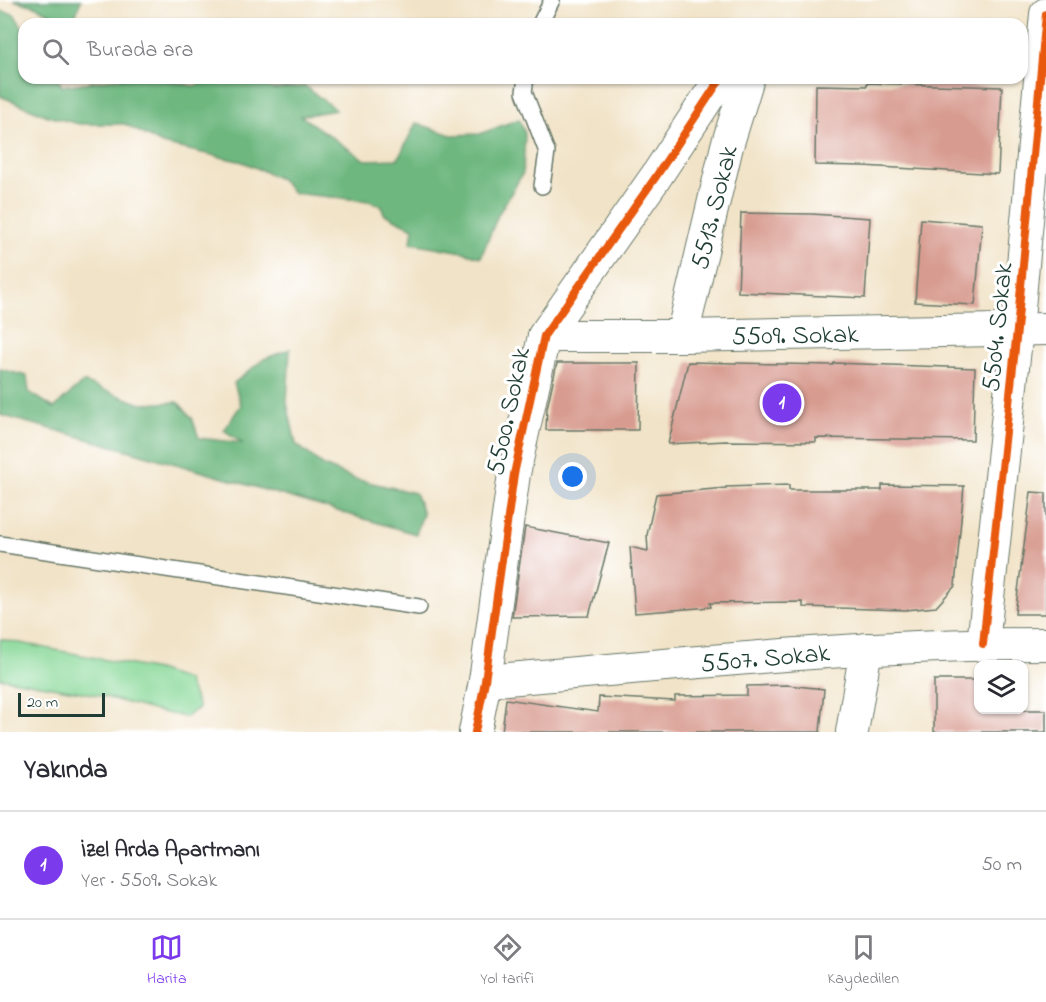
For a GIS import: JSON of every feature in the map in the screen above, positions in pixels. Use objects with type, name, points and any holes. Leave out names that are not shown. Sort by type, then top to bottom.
[{"type":"street","name":"5504. Sokak","points":[[984,644],[1032,329],[1036,56],[1046,14]]},
{"type":"street","name":"5500. Sokak","points":[[475,732],[485,681],[514,474],[544,336],[655,178],[717,84]]},
{"type":"street","name":"5513. Sokak","points":[[682,336],[727,146],[746,84]]},
{"type":"street","name":"5509. Sokak","points":[[544,336],[682,336],[1032,329]]},
{"type":"street","name":"5507. Sokak","points":[[485,681],[866,649],[1046,644]]},
{"type":"street","points":[[852,732],[866,649]]},
{"type":"lane","points":[[543,18],[552,0]]},
{"type":"lane","points":[[525,84],[524,92],[547,152],[543,186]]},
{"type":"lane","points":[[0,544],[419,607]]},
{"type":"green space","points":[[13,0],[81,0],[74,18],[59,18],[35,6]]},
{"type":"green space","points":[[0,11],[14,14],[18,20],[18,84],[61,84],[62,86],[185,84],[194,86],[198,84],[262,84],[273,89],[305,86],[336,110],[301,116],[365,160],[398,159],[416,123],[451,135],[480,134],[519,119],[525,134],[523,173],[498,215],[481,257],[411,243],[413,228],[384,214],[382,206],[369,201],[293,193],[281,179],[243,162],[162,144],[125,124],[79,124],[48,116],[0,96]]},
{"type":"green space","points":[[290,349],[287,403],[296,444],[324,466],[355,479],[415,493],[423,513],[416,534],[0,415],[0,369],[27,376],[29,392],[54,408],[83,382],[141,404],[178,402],[192,418],[199,438],[242,443],[224,430],[241,405],[234,383],[264,359]]},
{"type":"green space","points":[[0,639],[157,670],[187,680],[199,708],[185,717],[98,695],[0,678]]},
{"type":"building","points":[[867,84],[901,84],[1002,87],[998,174],[815,165],[816,85],[867,86]]},
{"type":"building","points":[[741,213],[870,218],[865,298],[738,292]]},
{"type":"building","points":[[921,219],[982,224],[975,305],[915,302]]},
{"type":"building","points":[[688,362],[833,365],[834,363],[975,368],[973,440],[816,438],[816,442],[726,441],[668,444]]},
{"type":"building","points":[[557,363],[639,363],[638,430],[546,430],[547,408]]},
{"type":"building","points":[[789,485],[789,490],[882,490],[882,485],[964,486],[955,586],[936,607],[906,610],[803,607],[803,602],[710,603],[711,607],[635,613],[630,547],[648,551],[647,535],[656,494],[726,487]]},
{"type":"building","points":[[1031,492],[1046,493],[1046,614],[1015,614]]},
{"type":"building","points":[[525,527],[609,543],[589,616],[512,617]]},
{"type":"building","points":[[934,680],[974,680],[974,714],[1028,714],[1028,710],[1046,710],[1046,732],[934,732]]},
{"type":"building","points":[[787,685],[824,689],[820,732],[502,732],[506,699],[598,712],[599,697],[675,701],[675,696],[747,695],[747,686]]},
{"type":"cycle path","points":[[983,644],[1017,330],[1046,14]]},
{"type":"cycle path","points":[[475,732],[485,681],[514,474],[544,336],[655,178],[717,84]]},
{"type":"place","name":"İzel Arda Apartmanı","points":[[782,403]]}]
